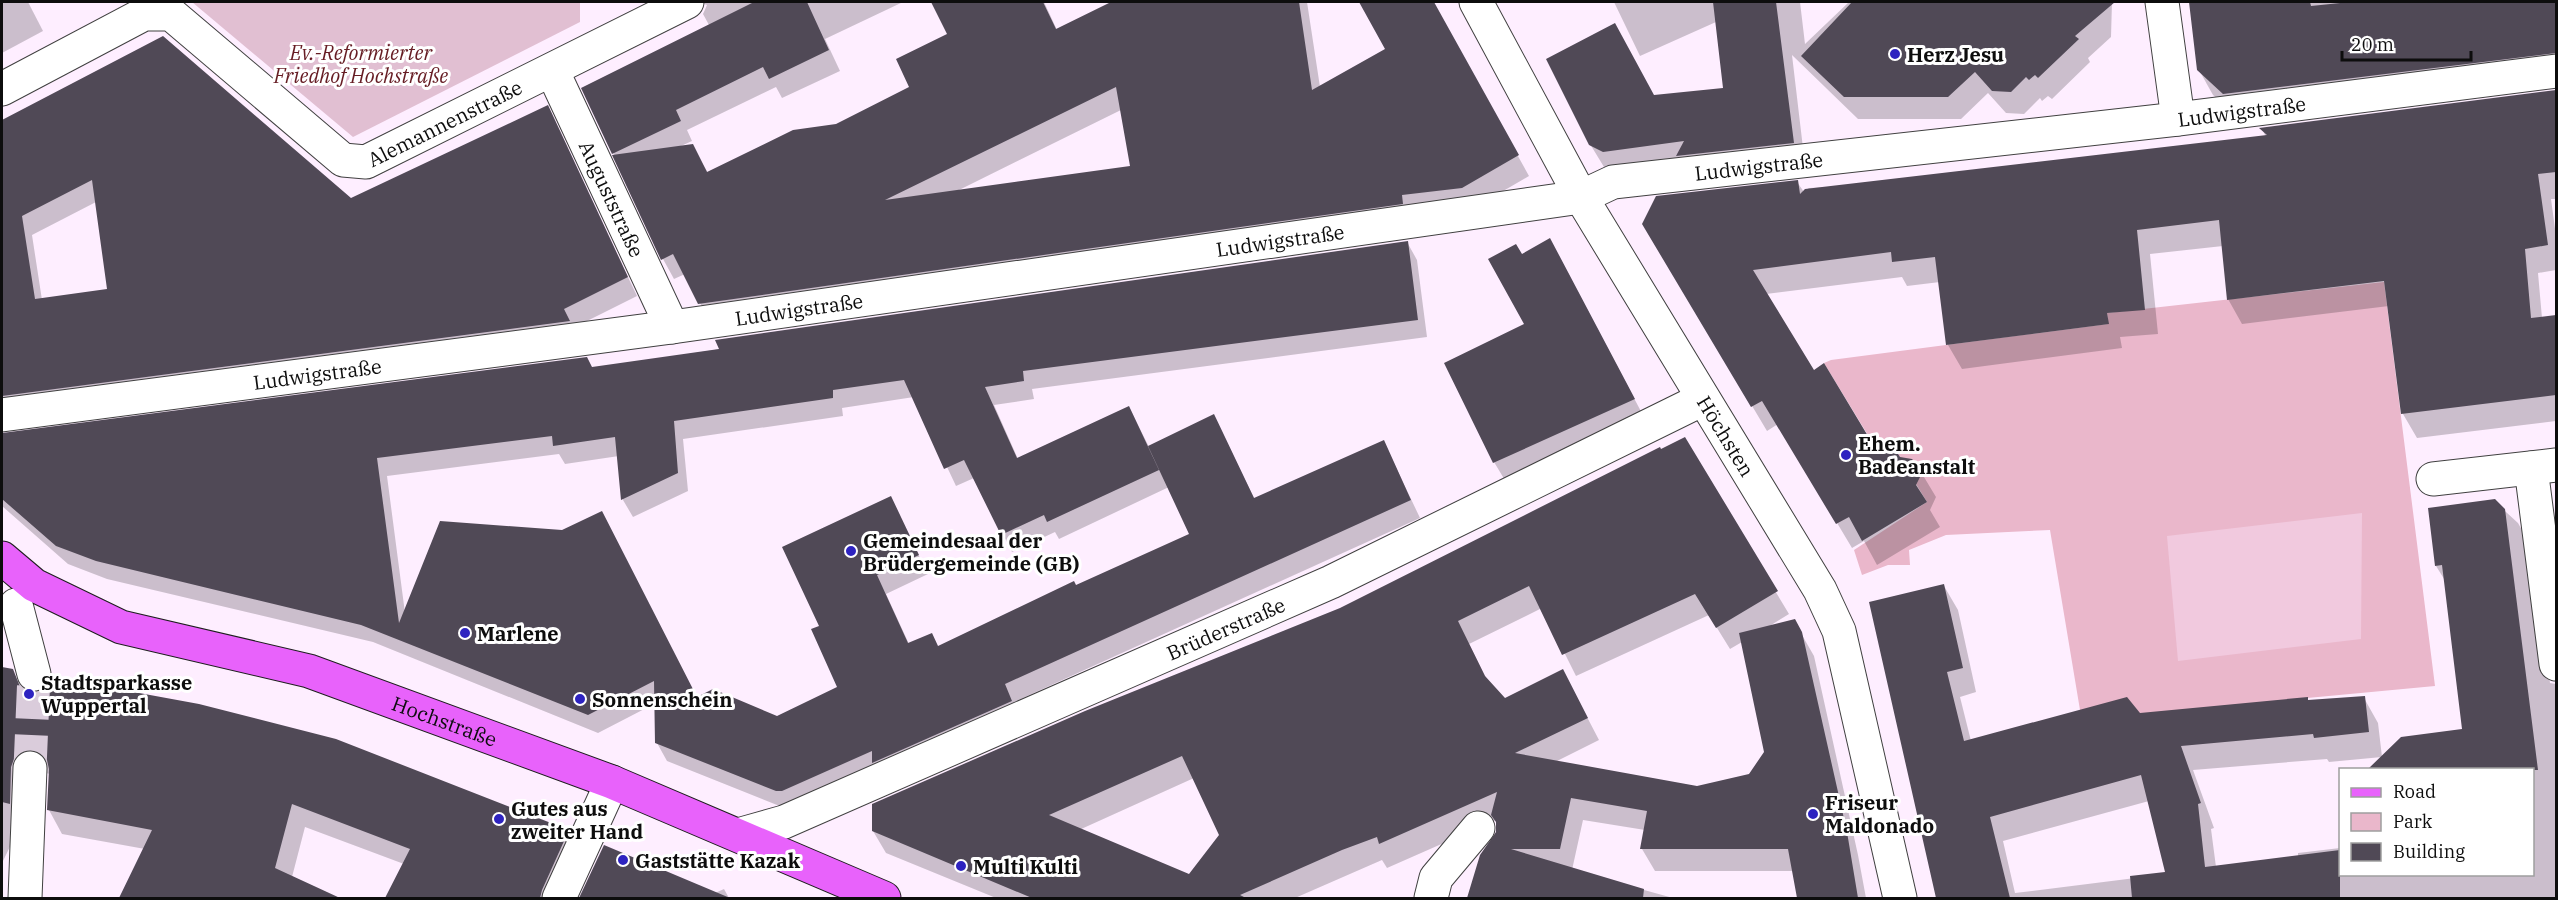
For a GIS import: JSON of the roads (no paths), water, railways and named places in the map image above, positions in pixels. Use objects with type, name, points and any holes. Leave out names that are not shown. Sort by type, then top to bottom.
[{"type":"main road","name":"Hochstraße","points":[[2,558],[17,601],[309,671],[612,782],[884,898]]},
{"type":"street","name":"Alemannenstraße","points":[[2,89],[144,14],[171,14],[343,160],[366,162],[687,2]]},
{"type":"street","name":"Höchsten","points":[[1476,2],[1581,197],[1820,590],[1839,631],[1900,898]]},
{"type":"street","points":[[2162,2],[2178,119]]},
{"type":"street","name":"Auguststraße","points":[[552,70],[672,327]]},
{"type":"street","name":"Ludwigstraße","points":[[2,415],[672,327],[1581,197],[1613,182],[2178,119],[2556,71]]},
{"type":"street","name":"Brüderstraße","points":[[738,836],[783,822],[1331,582],[1703,399]]},
{"type":"street","points":[[2433,479],[2544,466],[2556,664]]},
{"type":"street","points":[[17,601],[34,674]]},
{"type":"street","points":[[25,898],[30,768]]},
{"type":"street","points":[[559,898],[612,782]]},
{"type":"street","points":[[1431,898],[1436,878],[1478,828]]},
{"type":"tunnel","points":[[30,768],[34,674]]},
{"type":"place","name":"Herz Jesu","points":[[1895,54]]},
{"type":"place","name":"Ehem. Badeanstalt","points":[[1846,455]]},
{"type":"place","name":"Gemeindesaal der Brüdergemeinde (GB)","points":[[851,551]]},
{"type":"place","name":"Marlene","points":[[465,633]]},
{"type":"place","name":"Stadtsparkasse Wuppertal","points":[[29,694]]},
{"type":"place","name":"Sonnenschein","points":[[580,699]]},
{"type":"place","name":"Friseur Maldonado","points":[[1813,814]]},
{"type":"place","name":"Gutes aus zweiter Hand","points":[[499,819]]},
{"type":"place","name":"Gaststätte Kazak","points":[[623,860]]},
{"type":"place","name":"Multi Kulti","points":[[961,866]]},
{"type":"park label","name":"Ev.-Reformierter Friedhof Hochstraße","points":[[361,64]]}]
